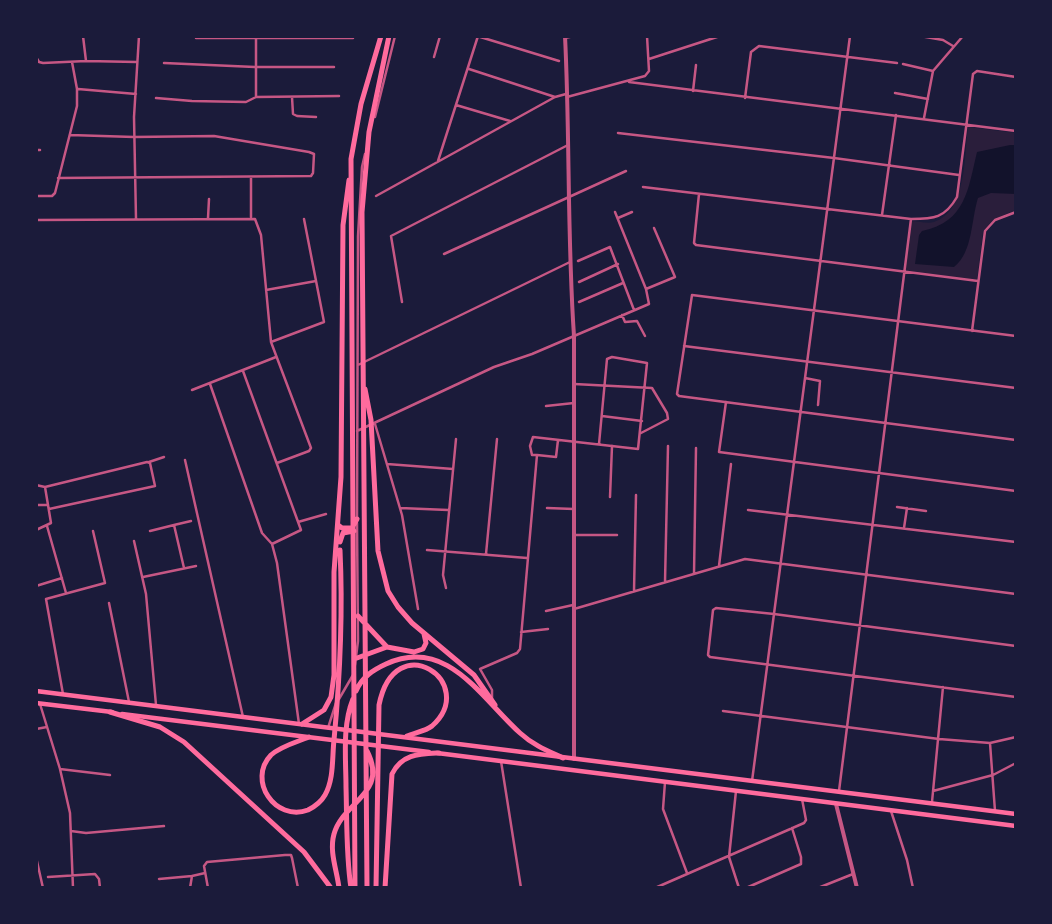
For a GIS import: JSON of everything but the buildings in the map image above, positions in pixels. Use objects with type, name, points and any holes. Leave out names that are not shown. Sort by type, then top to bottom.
[{"type":"highway","points":[[309,737],[272,755],[263,767],[261,781],[266,796],[277,806],[291,811],[305,811],[316,806],[325,795],[330,781],[333,761],[339,688],[342,576],[338,524],[343,225],[351,159],[361,104],[381,36]]},
{"type":"highway","points":[[367,888],[363,378],[364,175],[375,99],[389,36]]},
{"type":"highway","points":[[351,159],[356,888]]},
{"type":"highway","points":[[358,658],[387,647],[414,652],[423,649],[426,643],[425,635],[412,623],[388,591],[378,551],[371,420],[363,378]]},
{"type":"highway","points":[[338,524],[342,528],[352,528],[357,519]]},
{"type":"highway","points":[[300,724],[324,710],[332,697],[334,572],[341,536],[343,533],[356,531]]},
{"type":"highway","points":[[358,616],[387,647]]},
{"type":"highway","points":[[412,623],[474,675],[511,725]]},
{"type":"highway","points":[[351,888],[346,780],[347,722],[350,706],[358,685],[376,668],[394,660],[415,656],[436,660],[452,667],[511,725],[535,744],[563,758]]},
{"type":"highway","points":[[376,888],[379,705],[382,689],[389,676],[399,668],[417,666],[435,673],[443,681],[446,695],[444,710],[431,727],[407,736]]},
{"type":"highway","points":[[110,712],[160,727],[184,742],[304,852],[331,888]]},
{"type":"highway","points":[[339,888],[332,852],[334,835],[339,821],[367,793],[372,785],[371,758],[363,744]]},
{"type":"highway","points":[[385,888],[392,774],[401,760],[408,757],[439,753]]},
{"type":"main road","points":[[36,691],[328,728],[407,736],[563,758],[1016,814]]},
{"type":"main road","points":[[38,703],[1016,827]]},
{"type":"street","points":[[83,36],[86,60]]},
{"type":"street","points":[[136,219],[134,138],[139,36]]},
{"type":"street","points":[[328,728],[334,707],[352,677],[358,658],[356,531],[358,236],[362,167],[395,36]]},
{"type":"street","points":[[434,57],[440,36]]},
{"type":"street","points":[[438,161],[478,36],[559,61]]},
{"type":"street","points":[[574,36],[565,37],[570,144],[574,336],[574,759]]},
{"type":"street","points":[[376,196],[555,97],[629,82],[648,74],[647,36]]},
{"type":"street","points":[[649,59],[720,36]]},
{"type":"street","points":[[752,781],[850,36]]},
{"type":"street","points":[[920,36],[943,40],[953,46]]},
{"type":"street","points":[[924,118],[933,71],[963,36]]},
{"type":"street","points":[[256,37],[256,96]]},
{"type":"street","points":[[196,38],[353,38]]},
{"type":"street","points":[[744,98],[751,52],[759,46],[897,63]]},
{"type":"street","points":[[36,57],[39,62],[43,63],[86,60],[137,62]]},
{"type":"street","points":[[36,196],[54,195],[77,106],[77,89],[72,62]]},
{"type":"street","points":[[164,63],[256,67],[334,67]]},
{"type":"street","points":[[903,64],[933,71]]},
{"type":"street","points":[[693,91],[696,65]]},
{"type":"street","points":[[468,68],[555,97]]},
{"type":"street","points":[[643,187],[827,208],[911,220],[932,220],[949,209],[957,197],[973,74],[977,71],[1016,77]]},
{"type":"street","points":[[629,82],[1016,131]]},
{"type":"street","points":[[77,89],[136,94]]},
{"type":"street","points":[[895,93],[928,99]]},
{"type":"street","points":[[156,98],[192,101],[250,101],[256,96],[339,96]]},
{"type":"street","points":[[292,97],[293,114],[297,116],[316,116]]},
{"type":"street","points":[[456,106],[512,121]]},
{"type":"street","points":[[882,215],[896,115]]},
{"type":"street","points":[[618,133],[834,158],[959,175]]},
{"type":"street","points":[[58,178],[311,176],[314,172],[314,154],[309,152],[214,136],[134,138],[70,135]]},
{"type":"street","points":[[402,302],[391,236],[570,144]]},
{"type":"street","points":[[444,254],[626,171]]},
{"type":"street","points":[[251,177],[251,217]]},
{"type":"street","points":[[699,194],[694,244],[978,281]]},
{"type":"street","points":[[208,218],[209,199]]},
{"type":"street","points":[[357,431],[494,367],[574,336],[650,302],[615,212]]},
{"type":"street","points":[[618,218],[632,212]]},
{"type":"street","points":[[972,331],[985,231],[989,224],[1016,212]]},
{"type":"street","points":[[36,220],[251,217],[258,222],[272,342],[311,450],[277,463]]},
{"type":"street","points":[[272,342],[324,322],[304,218]]},
{"type":"street","points":[[839,792],[911,220]]},
{"type":"street","points":[[646,289],[675,277],[654,228]]},
{"type":"street","points":[[578,261],[610,247],[618,264],[622,283],[634,310]]},
{"type":"street","points":[[358,365],[571,261]]},
{"type":"street","points":[[579,282],[618,264]]},
{"type":"street","points":[[266,290],[316,280]]},
{"type":"street","points":[[579,302],[622,283]]},
{"type":"street","points":[[1016,336],[692,295],[677,395],[1016,440]]},
{"type":"street","points":[[622,315],[625,322],[637,321],[640,323],[645,336]]},
{"type":"street","points":[[684,346],[1016,388]]},
{"type":"street","points":[[192,390],[243,371],[276,356]]},
{"type":"street","points":[[558,440],[556,457],[532,455],[530,446],[533,437],[638,449],[646,389],[647,363],[612,357],[607,359],[599,444]]},
{"type":"street","points":[[243,371],[300,532],[272,544]]},
{"type":"street","points":[[805,378],[820,381],[818,405]]},
{"type":"street","points":[[210,384],[262,533],[272,544],[277,563],[300,724]]},
{"type":"street","points":[[574,384],[652,388],[668,413],[668,419],[641,433]]},
{"type":"street","points":[[726,402],[719,452],[1016,492]]},
{"type":"street","points":[[546,406],[574,403]]},
{"type":"street","points":[[602,416],[642,421]]},
{"type":"street","points":[[375,424],[400,508],[418,609]]},
{"type":"street","points":[[486,554],[497,439]]},
{"type":"street","points":[[446,588],[443,575],[456,440]]},
{"type":"street","points":[[610,497],[612,446]]},
{"type":"street","points":[[665,582],[668,446]]},
{"type":"street","points":[[694,574],[696,448]]},
{"type":"street","points":[[492,701],[492,690],[480,669],[519,651],[537,455]]},
{"type":"street","points":[[36,485],[45,487],[164,457]]},
{"type":"street","points":[[185,460],[243,717]]},
{"type":"street","points":[[49,509],[155,486],[149,462]]},
{"type":"street","points":[[387,464],[453,469]]},
{"type":"street","points":[[719,567],[731,464]]},
{"type":"street","points":[[36,530],[51,523],[45,487]]},
{"type":"street","points":[[634,591],[636,494]]},
{"type":"street","points":[[36,505],[48,505]]},
{"type":"street","points":[[897,507],[926,511]]},
{"type":"street","points":[[400,508],[448,510]]},
{"type":"street","points":[[546,508],[574,509]]},
{"type":"street","points":[[904,528],[907,508]]},
{"type":"street","points":[[748,510],[1016,542]]},
{"type":"street","points":[[298,522],[326,514]]},
{"type":"street","points":[[150,531],[191,521]]},
{"type":"street","points":[[174,525],[184,568]]},
{"type":"street","points":[[46,526],[66,593]]},
{"type":"street","points":[[63,694],[46,600],[104,583],[93,531]]},
{"type":"street","points":[[574,535],[617,535]]},
{"type":"street","points":[[134,541],[144,578],[156,706]]},
{"type":"street","points":[[427,550],[527,558]]},
{"type":"street","points":[[546,611],[573,607],[745,559],[1016,594]]},
{"type":"street","points":[[144,578],[196,566]]},
{"type":"street","points":[[36,586],[62,578]]},
{"type":"street","points":[[109,602],[129,702]]},
{"type":"street","points":[[1016,646],[716,608],[713,610],[709,656],[854,677],[1016,697]]},
{"type":"street","points":[[521,632],[548,629]]},
{"type":"street","points":[[932,804],[944,687]]},
{"type":"street","points":[[38,703],[60,769],[70,813],[73,888]]},
{"type":"street","points":[[722,711],[939,739],[990,743],[1016,737]]},
{"type":"street","points":[[36,729],[47,727]]},
{"type":"street","points":[[990,743],[996,812]]},
{"type":"street","points":[[501,761],[521,888]]},
{"type":"street","points":[[933,792],[993,774],[1016,763]]},
{"type":"street","points":[[60,769],[110,775]]},
{"type":"street","points":[[665,782],[662,809],[687,873]]},
{"type":"street","points":[[736,791],[729,857],[739,888]]},
{"type":"street","points":[[655,888],[805,822],[802,799]]},
{"type":"street","points":[[836,804],[857,888]]},
{"type":"street","points":[[891,811],[907,860],[912,888]]},
{"type":"street","points":[[71,831],[86,832],[164,826]]},
{"type":"street","points":[[746,888],[801,864],[801,857],[792,828]]},
{"type":"street","points":[[208,888],[205,873],[206,862],[291,855],[298,888]]},
{"type":"street","points":[[36,857],[43,888]]},
{"type":"street","points":[[159,879],[205,873]]},
{"type":"street","points":[[818,888],[853,874]]},
{"type":"street","points":[[48,877],[98,875],[100,888]]},
{"type":"street","points":[[190,888],[192,876]]},
{"type":"street","points":[[666,882],[668,888]]},
{"type":"shaded area","points":[[968,127],[1016,133],[1016,210],[994,219],[983,231],[977,280],[904,270],[910,221],[934,222],[945,216],[953,207],[962,181]]},
{"type":"shaded area","points":[[1016,145],[1016,194],[991,193],[978,198],[965,253],[954,267],[915,264],[919,235],[922,231],[937,227],[948,220],[963,202],[971,179],[977,152]]}]
